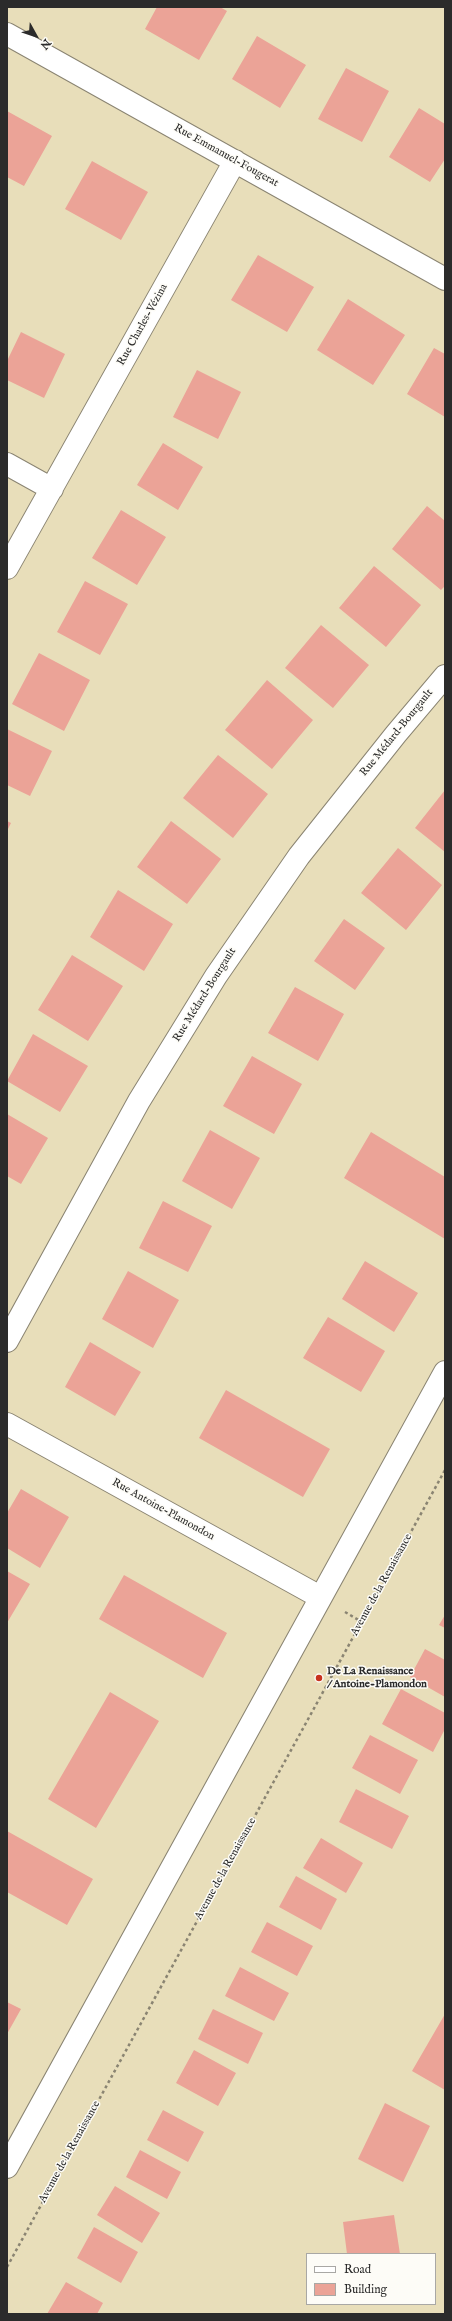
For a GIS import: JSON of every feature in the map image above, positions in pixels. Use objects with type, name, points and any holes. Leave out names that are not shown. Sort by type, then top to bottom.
[{"type":"street","name":"Rue Emmanuel-Fougerat","points":[[7,34],[445,280]]},
{"type":"street","name":"Rue Charles-Vézina","points":[[7,568],[235,161]]},
{"type":"street","points":[[7,464],[52,489]]},
{"type":"street","name":"Rue Médard-Bourgault","points":[[7,1341],[140,1101],[216,976],[309,844],[396,734],[445,676]]},
{"type":"street","points":[[7,2167],[445,1372]]},
{"type":"street","name":"Rue Antoine-Plamondon","points":[[7,1424],[320,1597]]},
{"type":"path","name":"Avenue de la Renaissance","points":[[7,2267],[445,1470]]},
{"type":"building","points":[[157,7],[220,7],[227,11],[199,60],[145,29]]},
{"type":"building","points":[[257,36],[306,65],[280,108],[232,79]]},
{"type":"building","points":[[346,68],[389,91],[362,142],[318,119]]},
{"type":"building","points":[[419,108],[445,124],[445,159],[430,182],[389,157]]},
{"type":"building","points":[[7,111],[52,136],[24,186],[7,177]]},
{"type":"building","points":[[92,161],[148,192],[121,240],[65,209]]},
{"type":"building","points":[[258,255],[314,287],[287,332],[231,300]]},
{"type":"building","points":[[348,299],[405,335],[373,385],[317,350]]},
{"type":"building","points":[[21,332],[65,354],[44,398],[7,380],[7,361]]},
{"type":"building","points":[[434,348],[445,354],[445,417],[407,394]]},
{"type":"building","points":[[197,370],[241,392],[218,439],[173,417]]},
{"type":"building","points":[[163,443],[203,467],[178,510],[137,485]]},
{"type":"building","points":[[427,506],[445,521],[445,586],[441,590],[392,549]]},
{"type":"building","points":[[121,510],[166,537],[137,585],[92,558]]},
{"type":"building","points":[[374,566],[421,605],[386,647],[339,608]]},
{"type":"building","points":[[85,581],[128,604],[100,655],[57,632]]},
{"type":"building","points":[[321,625],[369,665],[333,708],[285,668]]},
{"type":"building","points":[[39,653],[90,680],[64,731],[12,704]]},
{"type":"building","points":[[267,680],[313,720],[272,769],[225,730]]},
{"type":"building","points":[[7,729],[52,751],[30,796],[7,785]]},
{"type":"building","points":[[218,755],[268,794],[233,838],[183,798]]},
{"type":"building","points":[[445,790],[445,852],[415,828]]},
{"type":"building","points":[[7,821],[11,823],[7,831]]},
{"type":"building","points":[[171,821],[221,859],[187,904],[137,867]]},
{"type":"building","points":[[398,848],[442,885],[406,930],[361,893]]},
{"type":"building","points":[[118,890],[173,924],[144,971],[90,937]]},
{"type":"building","points":[[344,919],[385,948],[355,990],[314,961]]},
{"type":"building","points":[[72,955],[123,986],[88,1041],[38,1010]]},
{"type":"building","points":[[295,987],[344,1014],[318,1061],[268,1033]]},
{"type":"building","points":[[33,1034],[88,1066],[60,1112],[7,1081]]},
{"type":"building","points":[[252,1056],[302,1084],[274,1134],[223,1106]]},
{"type":"building","points":[[7,1114],[48,1138],[21,1184],[7,1176]]},
{"type":"building","points":[[210,1130],[260,1158],[232,1209],[182,1181]]},
{"type":"building","points":[[371,1132],[445,1177],[445,1239],[344,1178]]},
{"type":"building","points":[[163,1201],[212,1226],[188,1272],[139,1248]]},
{"type":"building","points":[[365,1261],[418,1293],[394,1332],[342,1299]]},
{"type":"building","points":[[128,1271],[179,1300],[153,1348],[102,1319]]},
{"type":"building","points":[[328,1317],[385,1351],[361,1392],[303,1358]]},
{"type":"building","points":[[90,1342],[141,1372],[115,1416],[65,1387]]},
{"type":"building","points":[[226,1390],[330,1449],[303,1497],[199,1438]]},
{"type":"building","points":[[21,1489],[69,1517],[40,1568],[7,1548],[7,1513]]},
{"type":"building","points":[[7,1571],[30,1584],[7,1623]]},
{"type":"building","points":[[124,1575],[227,1633],[203,1678],[99,1619]]},
{"type":"building","points":[[445,1615],[445,1628],[439,1625]]},
{"type":"building","points":[[425,1649],[445,1660],[445,1697],[410,1677]]},
{"type":"building","points":[[401,1689],[445,1713],[445,1729],[433,1752],[382,1724]]},
{"type":"building","points":[[110,1692],[159,1721],[96,1828],[48,1799]]},
{"type":"building","points":[[370,1735],[418,1760],[400,1794],[352,1768]]},
{"type":"building","points":[[356,1789],[409,1816],[392,1849],[339,1822]]},
{"type":"building","points":[[7,1831],[93,1879],[67,1925],[7,1892]]},
{"type":"building","points":[[321,1838],[363,1863],[346,1893],[303,1868]]},
{"type":"building","points":[[296,1876],[337,1899],[321,1930],[279,1907]]},
{"type":"building","points":[[267,1922],[313,1946],[297,1976],[251,1952]]},
{"type":"building","points":[[240,1967],[289,1993],[274,2021],[225,1996]]},
{"type":"building","points":[[7,2002],[21,2009],[7,2034]]},
{"type":"building","points":[[213,2009],[263,2033],[248,2064],[198,2039]]},
{"type":"building","points":[[445,2014],[445,2090],[412,2071]]},
{"type":"building","points":[[194,2050],[236,2073],[218,2106],[176,2083]]},
{"type":"building","points":[[385,2103],[430,2126],[403,2182],[358,2159]]},
{"type":"building","points":[[163,2110],[204,2132],[188,2162],[147,2140]]},
{"type":"building","points":[[140,2150],[181,2172],[167,2199],[126,2177]]},
{"type":"building","points":[[115,2186],[160,2213],[142,2243],[97,2215]]},
{"type":"building","points":[[394,2215],[400,2253],[347,2253],[343,2222]]},
{"type":"building","points":[[94,2227],[138,2252],[121,2283],[77,2258]]},
{"type":"building","points":[[66,2282],[103,2303],[97,2314],[47,2314]]},
{"type":"place","name":"De La Renaissance / Antoine-Plamondon","points":[[319,1678]]}]
